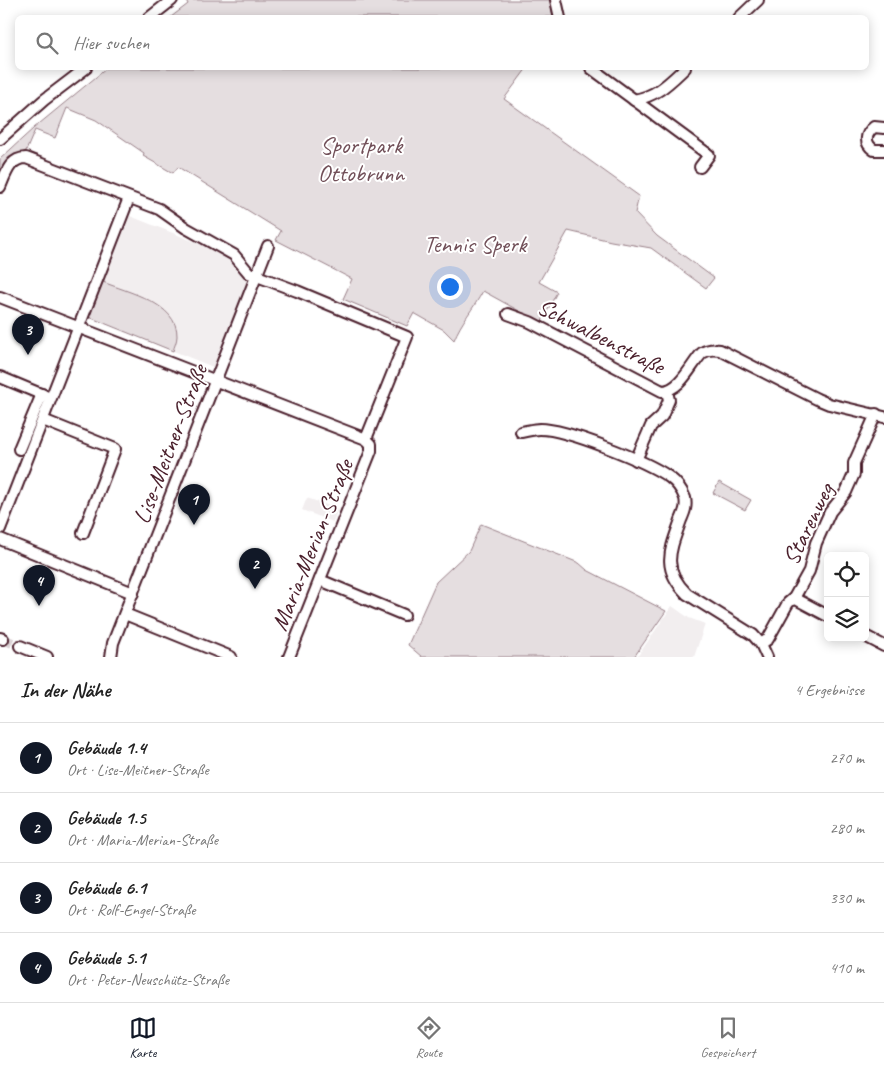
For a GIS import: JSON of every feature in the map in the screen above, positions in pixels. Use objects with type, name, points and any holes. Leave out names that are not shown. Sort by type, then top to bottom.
[{"type":"street","points":[[153,15],[172,0]]},
{"type":"street","points":[[556,0],[559,15]]},
{"type":"street","points":[[742,15],[758,0]]},
{"type":"street","points":[[0,139],[44,100],[83,70]]},
{"type":"street","points":[[594,70],[709,155],[700,167]]},
{"type":"street","points":[[634,100],[657,92],[683,70]]},
{"type":"street","points":[[884,128],[874,127],[868,133],[867,140],[869,146],[874,150],[884,150]]},
{"type":"street","points":[[0,187],[10,165],[15,160],[26,158],[159,209],[186,228],[234,255],[249,273],[256,276]]},
{"type":"street","points":[[20,449],[78,329],[129,198]]},
{"type":"street","name":"Lise-Meitner-Straße","points":[[111,657],[113,643],[268,246]]},
{"type":"street","name":"Maria-Merian-Straße","points":[[256,276],[297,290],[407,337],[320,580],[290,657]]},
{"type":"street","points":[[0,297],[369,443]]},
{"type":"street","name":"Schwalbenstraße","points":[[508,314],[530,322],[662,390],[667,391],[676,387],[702,354],[707,350],[713,349],[720,350],[816,399],[844,408],[880,415]]},
{"type":"street","points":[[0,377],[46,397]]},
{"type":"street","points":[[636,460],[651,426],[662,416],[669,400],[667,391]]},
{"type":"street","points":[[0,529],[43,420],[46,397]]},
{"type":"street","name":"Starenweg","points":[[761,644],[768,639],[809,571],[816,543],[830,512],[846,492],[854,474],[854,463],[880,415]]},
{"type":"street","points":[[43,420],[115,449],[82,533]]},
{"type":"street","points":[[521,432],[540,429],[562,433],[636,460],[669,477],[677,484],[685,499],[686,508],[670,552],[672,575],[687,594],[753,635],[761,644],[767,657]]},
{"type":"street","points":[[0,539],[133,593]]},
{"type":"street","points":[[320,580],[404,615]]},
{"type":"street","points":[[794,598],[824,614]]},
{"type":"street","points":[[125,614],[231,657]]},
{"type":"street","points":[[869,638],[884,646]]},
{"type":"street","points":[[20,646],[47,657]]},
{"type":"shaded area","points":[[130,216],[233,257],[249,276],[213,367],[89,317]]},
{"type":"shaded area","points":[[307,498],[338,509],[333,522],[302,510]]},
{"type":"shaded area","points":[[672,606],[689,618],[705,624],[694,657],[637,657]]},
{"type":"green space","points":[[186,0],[550,0],[553,15],[174,15],[188,4]]},
{"type":"green space","points":[[105,70],[526,70],[504,99],[639,196],[635,213],[657,236],[714,278],[706,288],[651,248],[568,231],[539,282],[557,292],[541,323],[483,291],[454,340],[444,330],[414,313],[407,326],[343,299],[352,279],[276,240],[281,231],[178,167],[173,173],[143,156],[144,153],[96,120],[67,108],[55,138],[35,130],[26,151],[12,157],[0,174],[0,159],[34,128]]},
{"type":"green space","points":[[103,282],[149,300],[169,315],[175,325],[177,336],[173,351],[89,317]]},
{"type":"green space","points":[[719,482],[751,500],[745,510],[713,493]]},
{"type":"green space","points":[[481,524],[579,563],[587,570],[666,611],[634,657],[422,657],[408,645],[436,582],[469,551]]},
{"type":"tunnel","points":[[3,639],[20,646]]},
{"type":"place","name":"Gebäude 6.1","points":[[28,355]]},
{"type":"place","name":"Gebäude 1.4","points":[[194,525]]},
{"type":"place","name":"Gebäude 1.5","points":[[255,589]]},
{"type":"place","name":"Gebäude 5.1","points":[[39,606]]},
{"type":"park label","name":"Sportpark Ottobrunn","points":[[361,159]]},
{"type":"park label","name":"Tennis Sperk","points":[[475,244]]}]
